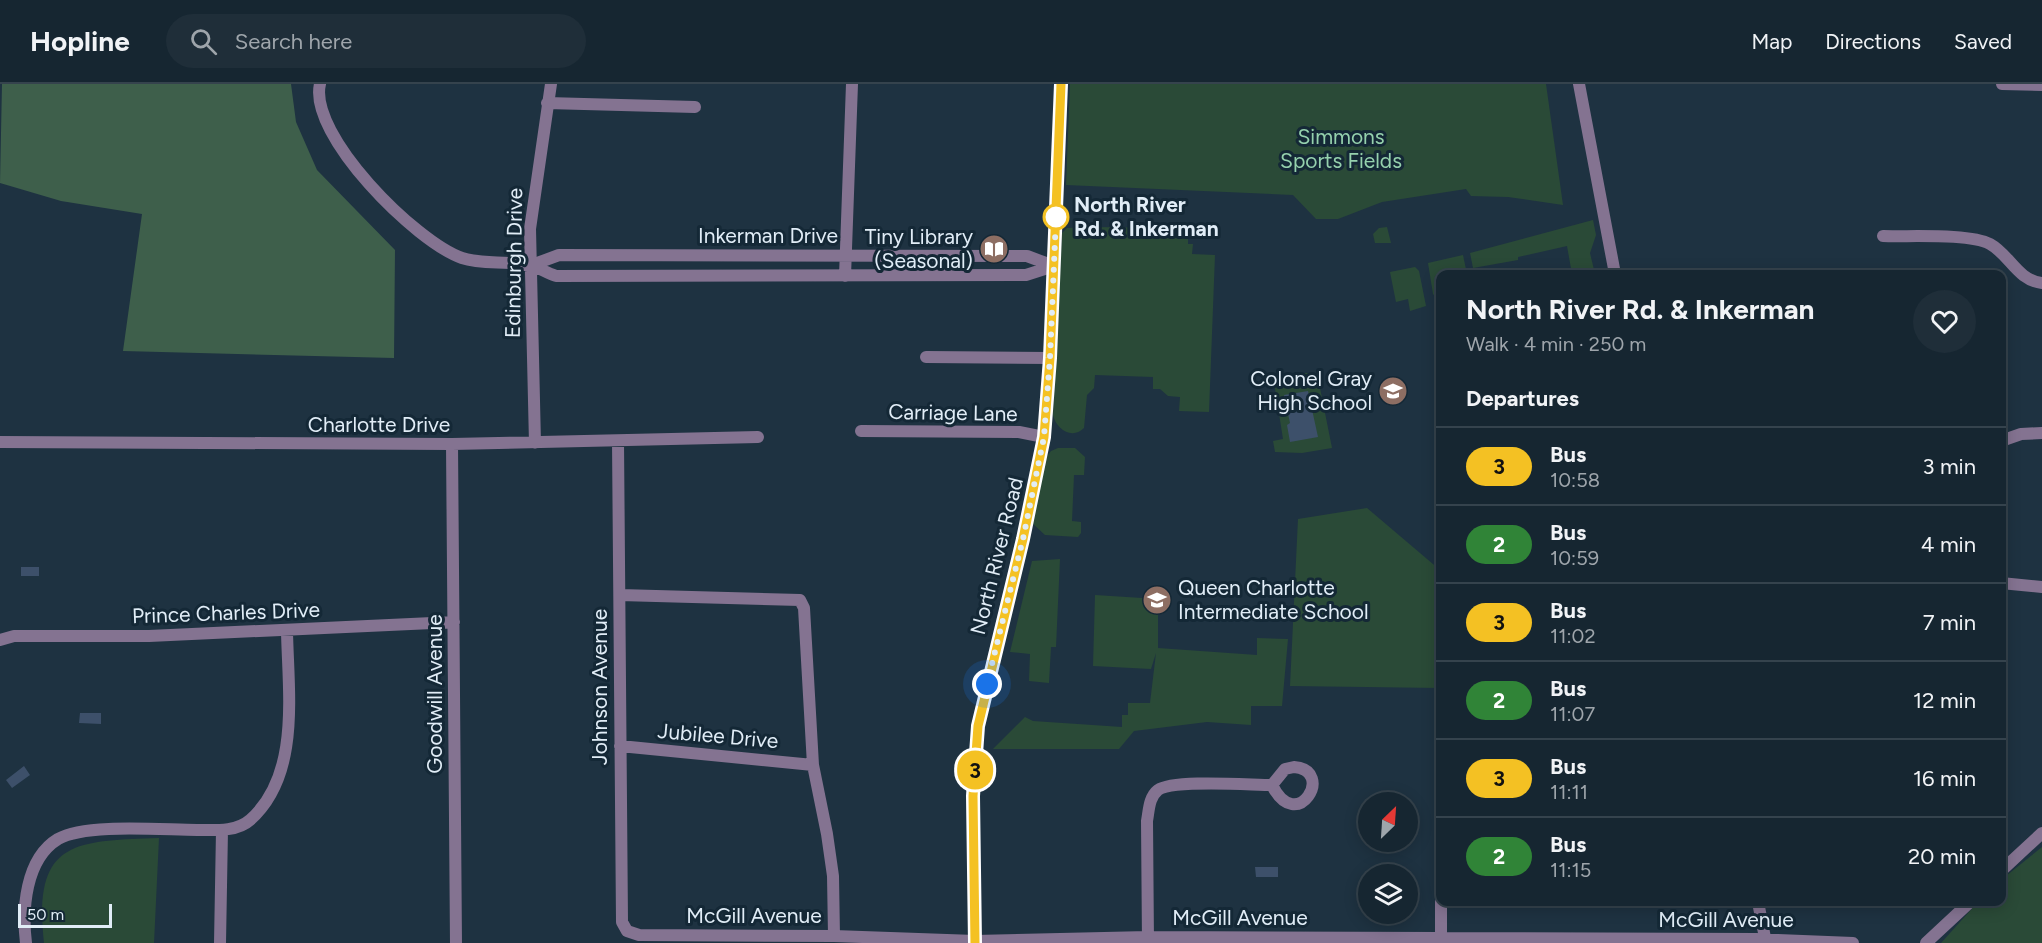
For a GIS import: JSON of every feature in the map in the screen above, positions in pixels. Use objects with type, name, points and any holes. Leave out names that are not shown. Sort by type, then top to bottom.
[{"type":"main road","name":"North River Road","points":[[975,942],[973,796],[978,726],[1029,513],[1044,437],[1050,358],[1061,84]]},
{"type":"street","name":"Inkerman Drive","points":[[320,84],[322,115],[368,184],[400,219],[437,246],[463,259],[529,266],[556,276],[1026,275],[1054,266]]},
{"type":"street","name":"Edinburgh Drive","points":[[535,443],[529,266],[534,191],[551,84]]},
{"type":"street","points":[[845,276],[852,84]]},
{"type":"street","points":[[1579,84],[1614,270]]},
{"type":"street","points":[[2002,84],[2042,85]]},
{"type":"street","points":[[547,103],[695,107]]},
{"type":"street","points":[[1883,236],[1981,240],[1996,248],[2018,271],[2042,283]]},
{"type":"street","name":"Inkerman Drive","points":[[529,266],[559,255],[1028,256],[1054,266]]},
{"type":"street","points":[[926,357],[1050,358]]},
{"type":"street","name":"Carriage Lane","points":[[861,431],[1019,432],[1044,437]]},
{"type":"street","points":[[2006,439],[2021,434],[2042,433]]},
{"type":"street","name":"Charlotte Drive","points":[[0,442],[452,444],[758,437]]},
{"type":"street","name":"Johnson Avenue","points":[[618,441],[622,922],[627,931]]},
{"type":"street","name":"Goodwill Avenue","points":[[452,444],[456,943]]},
{"type":"street","points":[[2006,583],[2042,587]]},
{"type":"street","points":[[620,595],[800,600],[804,608],[813,765],[828,834],[834,936]]},
{"type":"street","name":"Prince Charles Drive","points":[[0,640],[14,636],[149,636],[454,622]]},
{"type":"street","points":[[26,943],[25,903],[29,886],[44,851],[57,840],[72,833],[104,830],[222,830],[248,822],[263,804],[281,770],[289,741],[287,630]]},
{"type":"street","name":"Jubilee Drive","points":[[620,746],[813,765]]},
{"type":"street","points":[[1148,940],[1148,820],[1150,801],[1158,790],[1175,784],[1272,785]]},
{"type":"street","points":[[220,943],[222,830]]},
{"type":"street","points":[[2006,866],[2042,833]]},
{"type":"street","points":[[1441,906],[1441,938]]},
{"type":"street","points":[[1759,906],[1766,941]]},
{"type":"street","points":[[1926,943],[1966,906]]},
{"type":"street","name":"McGill Avenue","points":[[627,931],[639,935],[834,936],[975,942],[1365,941],[1441,938],[1853,943]]},
{"type":"green space","points":[[2,84],[291,84],[296,122],[317,170],[395,250],[394,358],[123,351],[142,214],[61,201],[0,183]]},
{"type":"green space","name":"Simmons Sports Fields","points":[[1070,84],[1546,84],[1563,205],[1508,197],[1471,196],[1466,189],[1382,202],[1338,219],[1316,219],[1293,195],[1066,185]]},
{"type":"green space","points":[[1593,220],[1596,235],[1590,253],[1594,270],[1571,270],[1567,246],[1518,257],[1518,260],[1473,268],[1470,253]]},
{"type":"green space","points":[[1387,227],[1391,243],[1375,243],[1373,234],[1379,228]]},
{"type":"green space","points":[[1067,228],[1179,228],[1188,235],[1188,244],[1193,244],[1192,254],[1215,255],[1209,412],[1179,411],[1180,397],[1168,396],[1160,389],[1153,389],[1153,377],[1095,375],[1094,388],[1087,395],[1084,428],[1070,433],[1057,425],[1053,415],[1062,233]]},
{"type":"green space","points":[[1463,255],[1466,270],[1436,270],[1436,298],[1433,294],[1428,263]]},
{"type":"green space","points":[[1415,267],[1419,271],[1426,306],[1410,311],[1408,299],[1396,302],[1390,272]]},
{"type":"green space","points":[[1299,373],[1317,373],[1332,448],[1302,453],[1275,452],[1273,441],[1283,439],[1274,382],[1298,382]]},
{"type":"green space","points":[[1058,448],[1075,448],[1085,457],[1084,475],[1074,475],[1072,521],[1081,522],[1081,533],[1078,537],[1045,535],[1032,523],[1045,459],[1051,451]]},
{"type":"green space","points":[[1367,508],[1436,567],[1436,688],[1290,686],[1298,519]]},
{"type":"green space","points":[[1060,559],[1056,647],[1051,647],[1049,683],[1029,681],[1030,654],[1010,652],[1032,561]]},
{"type":"green space","points":[[1095,595],[1158,599],[1158,648],[1257,655],[1257,638],[1288,639],[1282,706],[1251,706],[1251,725],[1207,722],[1134,731],[1119,749],[993,749],[1025,717],[1033,721],[1122,727],[1122,715],[1128,715],[1128,703],[1150,703],[1156,653],[1151,669],[1093,666]]},
{"type":"green space","points":[[159,838],[154,943],[44,943],[42,909],[45,884],[53,866],[65,853],[103,841]]},
{"type":"green space","points":[[2042,847],[2042,943],[1941,943],[1974,906],[2006,906],[2006,876]]},
{"type":"water","points":[[1308,391],[1318,437],[1290,442],[1287,425],[1290,423],[1284,395]]},
{"type":"water","points":[[21,567],[39,567],[39,576],[21,576]]},
{"type":"water","points":[[80,713],[101,713],[101,724],[79,723]]},
{"type":"water","points":[[24,766],[30,775],[12,788],[6,780]]},
{"type":"water","points":[[1255,867],[1278,867],[1278,877],[1256,877]]},
{"type":"bus line","name":"3","points":[[975,943],[973,796],[978,726],[991,663],[1031,504],[1044,437],[1050,358],[1061,84]]},
{"type":"place","name":"North River Rd. & Inkerman","points":[[1056,217]]},
{"type":"place","name":"Tiny Library (Seasonal)","points":[[994,249]]},
{"type":"place","name":"Colonel Gray High School","points":[[1393,391]]},
{"type":"place","name":"Queen Charlotte Intermediate School","points":[[1157,600]]},
{"type":"route","points":[[987,684],[1023,539],[1044,437],[1056,217]]}]
